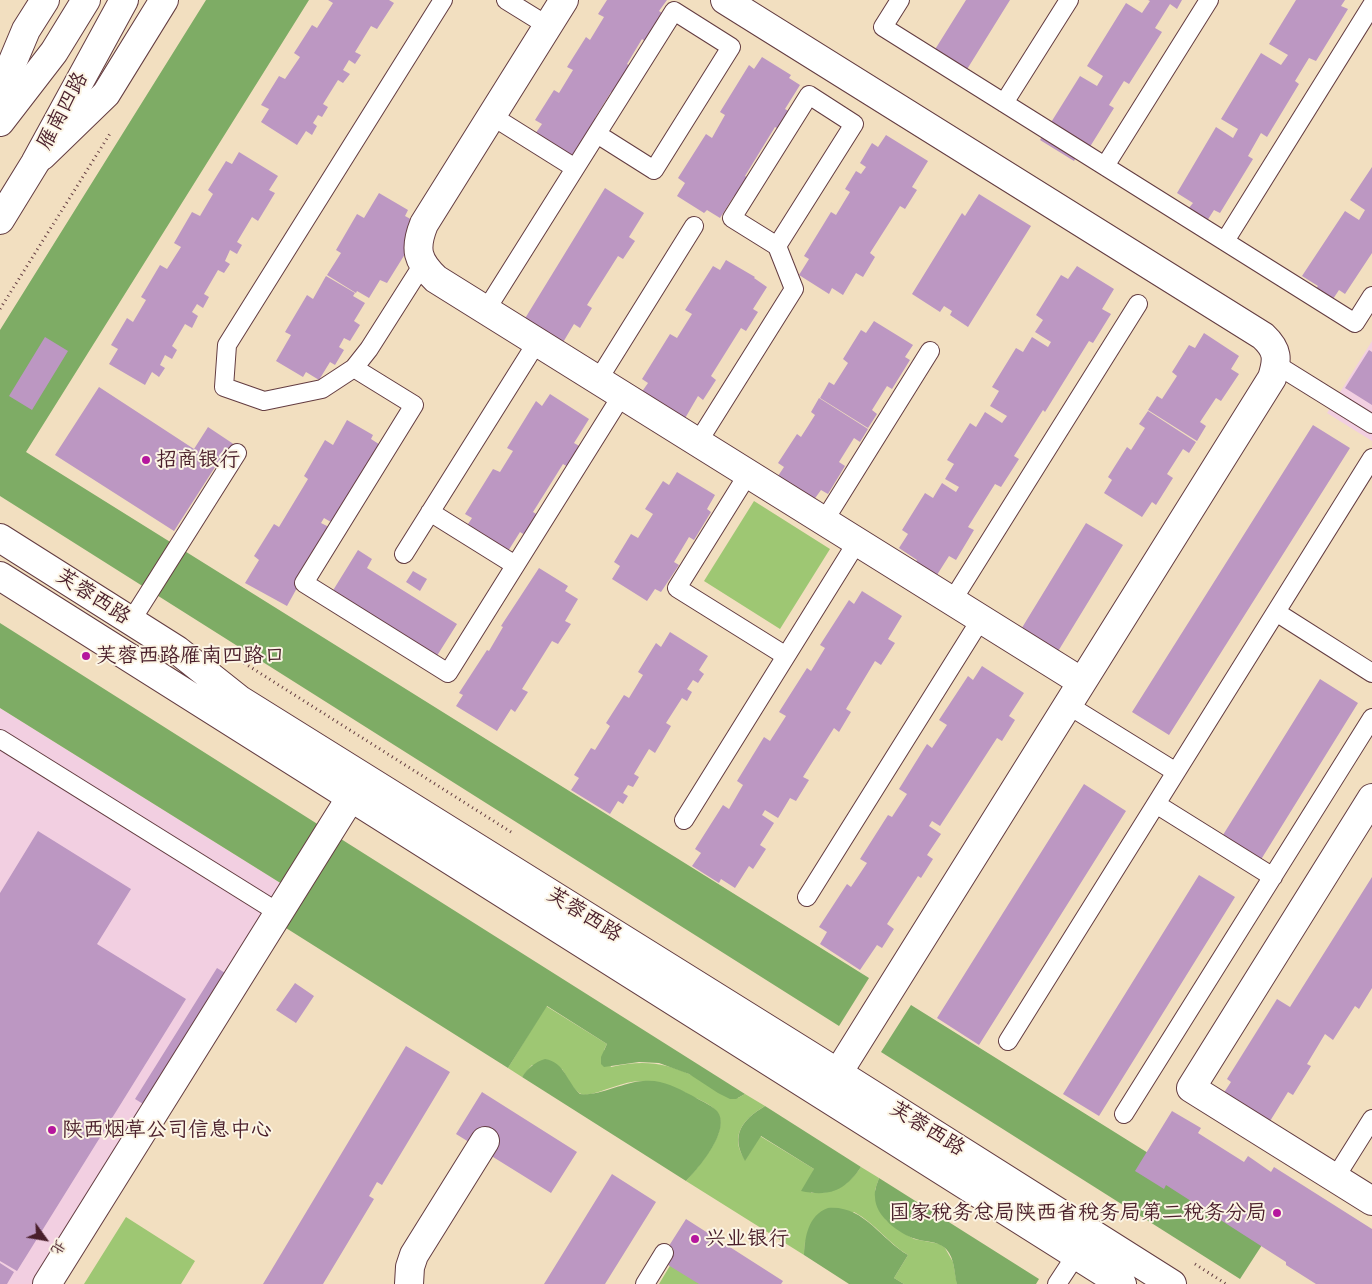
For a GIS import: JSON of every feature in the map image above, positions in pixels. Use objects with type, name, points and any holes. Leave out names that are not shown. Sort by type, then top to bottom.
[{"type":"street","points":[[0,92],[26,30],[45,0]]},
{"type":"street","name":"雁南四路","points":[[0,122],[54,52],[86,0]]},
{"type":"street","name":"雁南四路","points":[[0,220],[35,163],[124,0]]},
{"type":"street","points":[[35,163],[106,94],[164,0]]},
{"type":"street","points":[[564,0],[424,224],[418,239],[419,254],[423,264],[436,279],[1082,682]]},
{"type":"street","points":[[725,0],[1263,336],[1271,344],[1276,354],[1276,365],[1272,378],[824,1096]]},
{"type":"street","name":"芙蓉西路","points":[[0,538],[177,650],[240,700],[1172,1284]]},
{"type":"street","name":"芙蓉西路","points":[[0,576],[1122,1284]]},
{"type":"street","points":[[47,1284],[351,797]]},
{"type":"street","points":[[1372,798],[1191,1088],[1372,1201]]},
{"type":"street","points":[[409,1284],[410,1267],[414,1255],[485,1141]]},
{"type":"lane","points":[[423,264],[369,349],[354,368],[322,389],[264,401],[224,386],[227,345],[443,0]]},
{"type":"lane","points":[[506,0],[548,26]]},
{"type":"lane","points":[[900,0],[883,28],[1355,323],[1372,296]]},
{"type":"lane","points":[[1004,103],[1069,0]]},
{"type":"lane","points":[[1105,166],[1209,0]]},
{"type":"lane","points":[[1225,241],[1372,5]]},
{"type":"lane","points":[[486,310],[674,11],[731,47],[654,170],[597,134]]},
{"type":"lane","points":[[698,442],[794,288],[777,246],[732,218],[809,95],[854,124],[777,246]]},
{"type":"lane","points":[[492,116],[575,168]]},
{"type":"lane","points":[[598,380],[694,226]]},
{"type":"lane","points":[[952,602],[1138,304]]},
{"type":"lane","points":[[404,554],[537,342]]},
{"type":"lane","points":[[824,521],[930,352]]},
{"type":"lane","points":[[1276,365],[1372,424]]},
{"type":"lane","points":[[354,368],[414,405],[304,583],[448,673],[622,395]]},
{"type":"lane","points":[[132,621],[237,453]]},
{"type":"lane","points":[[1008,1041],[1372,458]]},
{"type":"lane","points":[[748,474],[677,588],[786,656]]},
{"type":"lane","points":[[430,512],[515,565]]},
{"type":"lane","points":[[684,820],[858,542]]},
{"type":"lane","points":[[1276,612],[1372,672]]},
{"type":"lane","points":[[807,897],[981,619]]},
{"type":"lane","points":[[1068,705],[1176,772]]},
{"type":"lane","points":[[1124,1114],[1372,718]]},
{"type":"lane","points":[[0,739],[279,913]]},
{"type":"lane","points":[[1156,804],[1273,877]]},
{"type":"lane","points":[[1335,1178],[1372,1119]]},
{"type":"lane","points":[[645,1284],[664,1253]]},
{"type":"lane","points":[[1057,1284],[1076,1255]]},
{"type":"path","points":[[0,309],[115,125]]},
{"type":"shaded area","points":[[1372,341],[1372,441],[1327,413]]},
{"type":"shaded area","points":[[0,708],[282,884],[319,825],[341,839],[63,1284],[0,1284]]},
{"type":"green space","points":[[206,0],[309,0],[26,452],[869,978],[839,1026],[0,496],[0,330]]},
{"type":"green space","points":[[754,501],[830,549],[780,629],[704,581]]},
{"type":"green space","points":[[0,623],[319,825],[282,884],[0,708]]},
{"type":"green space","points":[[341,839],[745,1094],[736,1099],[730,1099],[689,1074],[659,1063],[639,1062],[604,1067],[601,1064],[601,1057],[607,1044],[547,1006],[508,1068],[286,928]]},
{"type":"green space","points":[[911,1005],[1358,1284],[1262,1245],[1240,1279],[881,1052]]},
{"type":"green space","points":[[546,1006],[607,1044],[604,1050],[611,1067],[648,1063],[663,1065],[678,1069],[738,1098],[745,1094],[765,1106],[745,1122],[738,1136],[740,1151],[745,1160],[760,1136],[814,1169],[811,1193],[827,1192],[840,1188],[861,1167],[879,1178],[875,1190],[886,1220],[914,1239],[940,1244],[945,1248],[953,1262],[957,1284],[904,1284],[894,1278],[908,1255],[854,1212],[805,1242],[804,1255],[686,1181],[705,1158],[717,1138],[720,1120],[717,1112],[712,1107],[680,1090],[656,1082],[637,1081],[585,1095],[574,1088],[562,1069],[532,1065],[522,1077],[508,1068]]},
{"type":"green space","points":[[545,1059],[552,1061],[561,1068],[580,1094],[594,1093],[643,1081],[662,1082],[685,1092],[717,1111],[721,1119],[717,1138],[705,1158],[686,1181],[522,1077],[532,1066]]},
{"type":"green space","points":[[765,1106],[861,1167],[849,1182],[842,1187],[828,1192],[811,1193],[801,1191],[814,1169],[761,1136],[745,1161],[739,1143],[741,1129],[750,1117]]},
{"type":"green space","points":[[879,1178],[1039,1279],[1036,1284],[957,1284],[951,1256],[945,1248],[935,1243],[909,1237],[896,1229],[883,1217],[876,1204],[875,1197]]},
{"type":"green space","points":[[828,1208],[841,1209],[862,1217],[908,1255],[894,1278],[904,1284],[849,1284],[804,1255],[805,1241],[812,1221],[821,1211]]},
{"type":"green space","points":[[126,1217],[195,1261],[181,1284],[84,1284]]},
{"type":"green space","points":[[674,1259],[714,1284],[659,1284]]},
{"type":"building","points":[[328,0],[389,0],[394,3],[377,29],[371,26],[355,52],[361,55],[355,64],[349,60],[343,70],[350,74],[343,83],[338,80],[323,104],[328,107],[322,117],[318,115],[313,123],[317,126],[312,135],[306,131],[297,145],[261,122],[269,109],[261,105],[279,76],[285,79],[300,57],[294,53],[312,25],[317,28],[333,3]]},
{"type":"building","points":[[607,0],[667,0],[659,11],[665,15],[647,43],[642,39],[627,64],[633,68],[616,95],[611,92],[595,118],[600,121],[584,147],[579,144],[571,157],[535,134],[542,124],[535,120],[554,90],[559,93],[573,70],[567,67],[586,37],[590,40],[604,17],[598,14]]},
{"type":"building","points":[[966,0],[1010,0],[961,79],[929,59]]},
{"type":"building","points":[[1148,0],[1182,0],[1177,9],[1170,4],[1155,28],[1162,32],[1129,84],[1124,81],[1109,105],[1114,108],[1083,158],[1078,154],[1074,161],[1040,140],[1080,76],[1097,86],[1103,76],[1087,66],[1126,3],[1142,13],[1150,1]]},
{"type":"building","points":[[1296,0],[1345,0],[1341,6],[1348,9],[1316,61],[1309,58],[1295,81],[1299,84],[1267,137],[1261,133],[1248,156],[1253,159],[1220,213],[1214,210],[1207,221],[1188,209],[1193,203],[1177,193],[1216,127],[1233,138],[1238,129],[1221,119],[1261,53],[1281,65],[1288,55],[1269,44]]},
{"type":"building","points":[[762,57],[791,75],[789,78],[800,85],[785,109],[792,113],[781,130],[775,127],[745,176],[751,180],[739,199],[734,196],[720,218],[707,210],[704,213],[677,196],[685,183],[678,178],[706,134],[712,138],[725,115],[720,112],[749,65],[754,69]]},
{"type":"building","points":[[886,135],[928,161],[912,187],[917,190],[905,209],[900,206],[870,253],[875,257],[863,277],[856,273],[843,295],[832,288],[829,294],[799,275],[809,259],[804,256],[831,212],[836,215],[850,192],[845,189],[856,171],[861,174],[866,167],[860,163],[872,143],[878,147]]},
{"type":"building","points":[[239,152],[278,176],[269,190],[275,193],[258,221],[252,217],[237,242],[242,245],[237,254],[230,250],[225,261],[230,264],[224,273],[218,270],[204,294],[209,297],[203,308],[197,304],[192,312],[198,316],[192,328],[185,324],[172,346],[177,350],[172,359],[165,355],[160,365],[165,368],[159,377],[152,372],[145,385],[109,364],[118,349],[111,345],[127,318],[133,322],[146,300],[141,297],[160,265],[167,269],[181,247],[174,243],[192,212],[200,216],[213,194],[208,190],[226,161],[232,164]]},
{"type":"building","points":[[1372,167],[1372,253],[1345,294],[1339,290],[1331,302],[1314,291],[1318,286],[1302,276],[1345,211],[1359,220],[1365,210],[1350,200]]},
{"type":"building","points":[[605,188],[644,213],[629,237],[635,241],[623,259],[618,256],[587,305],[592,308],[580,328],[574,324],[559,349],[521,325]]},
{"type":"building","points":[[379,193],[408,210],[405,216],[416,222],[404,242],[410,246],[387,283],[380,280],[369,298],[357,291],[356,293],[327,275],[341,253],[336,250],[357,214],[364,218]]},
{"type":"building","points":[[979,194],[1031,226],[968,327],[950,315],[952,311],[944,306],[940,312],[912,294],[962,213],[965,216]]},
{"type":"building","points":[[726,260],[755,277],[767,287],[753,309],[758,312],[746,331],[741,328],[711,376],[716,380],[703,400],[698,396],[684,420],[641,393],[648,383],[642,379],[670,334],[677,338],[692,314],[685,310],[713,266],[720,270]]},
{"type":"building","points":[[1077,266],[1114,289],[1102,309],[1111,314],[1093,343],[1089,341],[1045,412],[1043,410],[1014,456],[1019,459],[1001,487],[995,484],[968,527],[974,530],[956,560],[949,556],[935,578],[914,565],[917,560],[899,548],[908,534],[902,530],[925,493],[933,498],[942,483],[956,492],[959,487],[945,479],[954,464],[947,460],[970,423],[976,427],[985,412],[1002,423],[1007,416],[990,406],[999,391],[992,387],[1016,348],[1023,352],[1032,337],[1048,347],[1051,342],[1035,332],[1043,320],[1036,315],[1061,275],[1068,279]]},
{"type":"building","points":[[326,276],[355,293],[353,296],[365,303],[354,321],[360,325],[350,341],[344,338],[339,347],[344,350],[335,365],[330,362],[319,380],[306,372],[303,377],[276,361],[291,335],[285,332],[307,295],[313,299]]},
{"type":"building","points":[[874,321],[913,345],[905,357],[910,360],[892,389],[887,386],[872,410],[877,414],[868,428],[820,398],[829,382],[834,385],[848,363],[843,359],[861,330],[866,333]]},
{"type":"building","points":[[1204,333],[1239,356],[1231,369],[1239,374],[1221,401],[1216,398],[1200,422],[1206,426],[1197,441],[1148,410],[1157,396],[1162,399],[1177,376],[1172,372],[1189,345],[1195,348]]},
{"type":"building","points":[[45,337],[68,351],[32,410],[9,396]]},
{"type":"building","points":[[1369,350],[1372,352],[1372,405],[1345,388]]},
{"type":"building","name":"招商银行","points":[[99,387],[194,449],[208,427],[238,447],[223,469],[217,464],[174,531],[55,455]]},
{"type":"building","points":[[550,394],[589,419],[574,443],[581,447],[568,467],[563,464],[533,512],[538,515],[525,535],[520,532],[505,556],[464,530],[472,518],[465,514],[493,469],[500,472],[513,451],[507,448],[536,401],[542,406]]},
{"type":"building","points":[[819,398],[868,429],[860,442],[854,438],[839,462],[845,466],[828,494],[821,490],[813,501],[776,479],[784,467],[778,463],[797,434],[801,437],[815,415],[811,412]]},
{"type":"building","points":[[1148,411],[1196,442],[1189,453],[1183,449],[1167,474],[1173,478],[1156,505],[1152,502],[1142,517],[1104,493],[1112,480],[1108,477],[1127,447],[1131,450],[1145,428],[1139,424]]},
{"type":"building","points":[[347,420],[373,435],[371,439],[385,448],[336,525],[324,518],[321,523],[333,529],[304,592],[297,588],[287,606],[245,583],[259,560],[254,556],[274,524],[279,527],[308,479],[304,476],[325,440],[333,445]]},
{"type":"building","points":[[1313,425],[1350,448],[1169,735],[1132,712]]},
{"type":"building","points":[[677,472],[715,495],[707,509],[711,512],[694,540],[689,537],[674,562],[679,565],[661,592],[655,589],[647,601],[612,579],[620,566],[614,562],[631,534],[638,538],[653,514],[645,509],[663,481],[669,485]]},
{"type":"building","points":[[1086,523],[1123,545],[1057,653],[1020,631]]},
{"type":"building","points":[[358,550],[372,559],[367,568],[457,624],[428,670],[324,605]]},
{"type":"building","points":[[539,568],[568,586],[565,591],[578,599],[565,621],[571,624],[558,644],[552,641],[522,689],[528,692],[515,712],[511,709],[497,731],[456,706],[463,695],[459,693],[487,650],[489,651],[503,627],[501,626]]},
{"type":"building","points":[[413,571],[427,579],[420,591],[406,582]]},
{"type":"building","points":[[862,591],[902,616],[888,639],[895,643],[881,665],[875,661],[846,709],[851,712],[839,732],[834,728],[803,777],[809,780],[796,801],[790,798],[778,818],[765,810],[762,815],[774,823],[760,845],[766,849],[753,869],[749,866],[735,888],[721,879],[719,883],[692,866],[701,853],[695,849],[723,805],[729,809],[743,785],[737,781],[764,737],[770,741],[786,716],[779,712],[807,668],[811,671],[825,648],[820,645],[849,600],[854,604]]},
{"type":"building","points":[[670,632],[708,656],[699,670],[704,674],[698,683],[693,680],[687,689],[692,692],[687,701],[682,698],[666,723],[671,726],[655,753],[649,749],[634,774],[639,777],[633,787],[628,785],[623,793],[628,796],[623,804],[618,801],[610,814],[571,790],[579,778],[574,775],[591,748],[595,750],[610,726],[606,723],[624,695],[629,698],[643,675],[638,672],[656,643],[661,647]]},
{"type":"building","points":[[982,666],[1024,693],[1009,716],[1015,720],[1002,741],[997,738],[940,826],[932,821],[929,826],[941,834],[927,855],[933,859],[921,878],[918,876],[887,924],[894,929],[882,948],[877,945],[860,970],[820,944],[827,932],[819,927],[847,884],[851,887],[867,863],[860,859],[888,815],[892,817],[907,794],[899,789],[927,744],[932,748],[947,725],[939,720],[968,676],[973,680]]},
{"type":"building","points":[[1320,679],[1358,703],[1257,866],[1218,843]]},
{"type":"building","points":[[1084,784],[1126,811],[979,1045],[937,1018]]},
{"type":"building","name":"陕西烟草公司信息中心","points":[[38,831],[131,889],[97,944],[186,999],[17,1271],[0,1261],[0,893]]},
{"type":"building","points":[[1199,875],[1235,897],[1099,1116],[1063,1094]]},
{"type":"building","points":[[1372,877],[1372,988],[1359,1009],[1355,1006],[1333,1040],[1325,1034],[1307,1064],[1311,1066],[1293,1095],[1288,1092],[1267,1126],[1221,1097],[1231,1082],[1227,1079],[1277,999],[1290,1007]]},
{"type":"building","points":[[217,968],[240,982],[158,1113],[135,1099]]},
{"type":"building","points":[[295,983],[314,996],[296,1023],[276,1010]]},
{"type":"building","points":[[406,1046],[450,1072],[382,1185],[377,1182],[369,1196],[374,1199],[323,1284],[263,1284]]},
{"type":"building","points":[[482,1092],[577,1152],[551,1193],[456,1134]]},
{"type":"building","name":"国家税务总局陕西省税务局第二税务分局","points":[[1172,1111],[1201,1128],[1198,1133],[1244,1162],[1248,1156],[1271,1172],[1274,1167],[1372,1229],[1372,1284],[1316,1284],[1286,1265],[1286,1262],[1166,1185],[1164,1189],[1135,1171]]},
{"type":"building","points":[[612,1174],[656,1202],[605,1284],[544,1284]]},
{"type":"building","name":"兴业银行","points":[[686,1219],[783,1281],[781,1284],[699,1284],[660,1260]]},
{"type":"building","points":[[0,1263],[14,1272],[7,1284],[0,1284]]},
{"type":"place","name":"招商银行","points":[[146,460]]},
{"type":"place","name":"芙蓉西路雁南四路口","points":[[86,656]]},
{"type":"place","name":"陕西烟草公司信息中心","points":[[52,1130]]},
{"type":"place","name":"国家税务总局陕西省税务局第二税务分局","points":[[1277,1213]]},
{"type":"place","name":"兴业银行","points":[[695,1239]]}]
